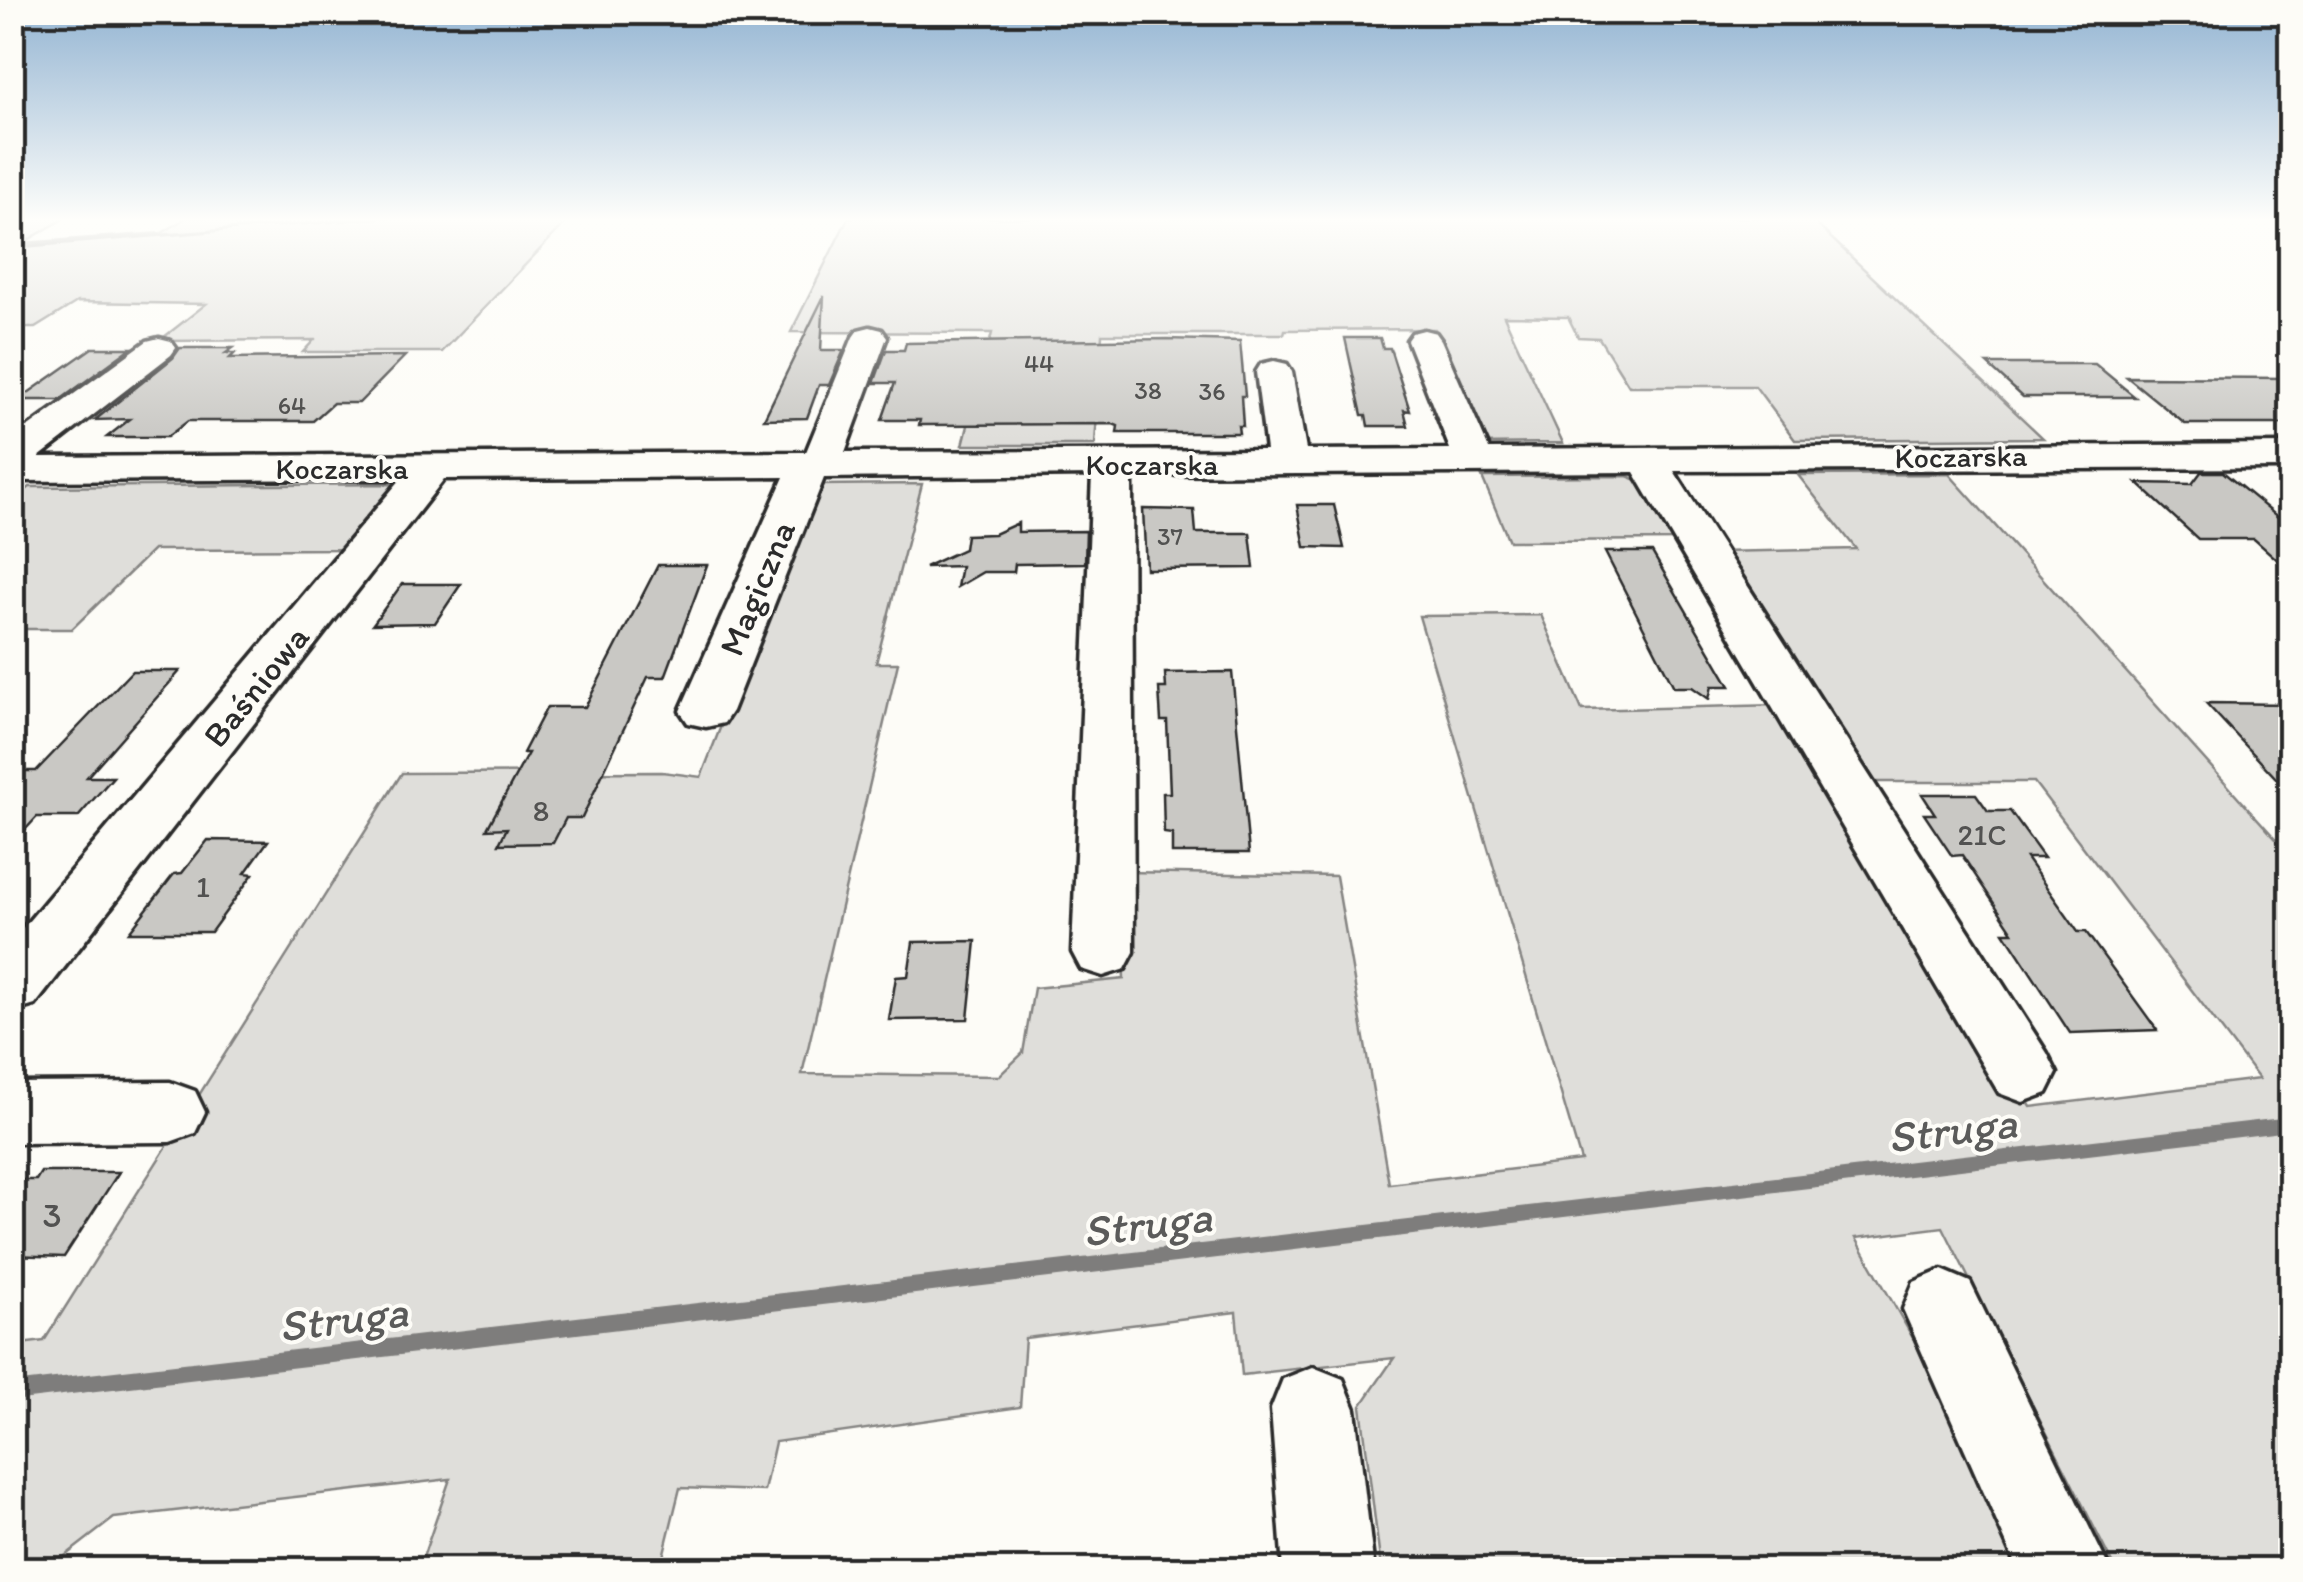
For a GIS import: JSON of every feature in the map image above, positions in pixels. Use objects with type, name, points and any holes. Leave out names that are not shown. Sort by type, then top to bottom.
[{"type":"street","name":"Magiczna","points":[[706,710],[870,337]]},
{"type":"street","points":[[1424,340],[1476,462]]},
{"type":"street","points":[[19,471],[159,348]]},
{"type":"street","points":[[1274,372],[1288,464]]},
{"type":"street","name":"Koczarska","points":[[19,471],[2290,456]]},
{"type":"street","points":[[1647,460],[2023,1072]]},
{"type":"street","points":[[1103,952],[1112,465]]},
{"type":"street","name":"Baśniowa","points":[[12,987],[431,468]]},
{"type":"street","points":[[12,1113],[170,1112]]},
{"type":"street","points":[[1942,1308],[2066,1570]]},
{"type":"street","points":[[1313,1409],[1329,1570]]},
{"type":"shaded area","points":[[13,292],[499,292],[442,352],[303,352],[314,340],[159,341],[206,304],[77,302],[35,328],[13,328]]},
{"type":"shaded area","points":[[811,292],[1888,292],[2043,438],[1795,440],[1755,386],[1629,386],[1599,338],[1578,337],[1568,317],[1504,316],[1563,443],[1477,444],[1435,329],[1102,334],[1095,445],[963,445],[992,333],[791,332]]},
{"type":"shaded area","points":[[1949,474],[2290,855],[2290,1569],[2115,1569],[1943,1227],[1856,1238],[1914,1340],[2018,1569],[1381,1569],[1361,1406],[1394,1358],[1242,1375],[1236,1312],[1025,1338],[1020,1407],[775,1442],[764,1491],[680,1488],[660,1569],[419,1569],[450,1479],[114,1518],[48,1569],[13,1569],[12,1345],[44,1341],[402,773],[662,772],[701,777],[815,485],[922,484],[876,663],[898,663],[802,1074],[999,1076],[1023,1053],[1034,988],[1124,979],[1121,903],[1127,872],[1336,876],[1389,1184],[1581,1161],[1419,616],[1541,615],[1582,710],[1778,705],[1864,828],[2031,1107],[2259,1079],[2034,782],[1858,782],[1717,552],[1856,549],[1798,475]]},
{"type":"shaded area","points":[[1627,476],[1650,485],[1683,540],[1509,541],[1482,477]]},
{"type":"shaded area","points":[[403,484],[352,549],[153,550],[72,629],[13,629],[13,500],[30,487]]},
{"type":"building","points":[[824,296],[821,350],[844,350],[829,385],[819,385],[807,418],[764,419]]},
{"type":"building","points":[[1345,338],[1380,338],[1383,348],[1390,348],[1410,411],[1404,410],[1408,426],[1368,426],[1366,415],[1362,415]]},
{"type":"building","points":[[1240,341],[1245,396],[1241,396],[1243,426],[1238,426],[1239,433],[1117,433],[1118,426],[1113,424],[919,425],[920,420],[882,420],[895,383],[874,383],[886,350],[904,350],[906,343]]},
{"type":"building","points":[[92,348],[131,348],[60,400],[18,400]]},
{"type":"building","points":[[180,348],[233,348],[226,353],[235,353],[230,358],[405,356],[359,403],[333,403],[313,421],[188,421],[167,437],[107,437],[130,419],[95,420],[173,358]]},
{"type":"building","points":[[1987,364],[2095,364],[2135,397],[2023,397]]},
{"type":"building","points":[[2127,377],[2290,378],[2290,424],[2185,424]]},
{"type":"building","points":[[2201,472],[2223,472],[2290,527],[2290,571],[2254,539],[2198,539],[2137,483],[2192,484]]},
{"type":"building","points":[[1297,505],[1334,505],[1344,548],[1305,547]]},
{"type":"building","points":[[1143,509],[1194,510],[1196,533],[1250,533],[1254,568],[1146,569]]},
{"type":"building","points":[[1018,523],[1018,532],[1086,531],[1085,563],[1015,564],[1014,572],[983,572],[957,587],[961,566],[925,567],[964,549],[966,535],[994,534]]},
{"type":"building","points":[[1605,552],[1652,552],[1730,686],[1712,686],[1709,699],[1692,687],[1674,687]]},
{"type":"building","points":[[658,565],[707,565],[665,677],[648,677],[582,818],[566,818],[553,843],[499,844],[507,828],[487,829],[528,753],[523,753],[547,707],[585,707]]},
{"type":"building","points":[[402,584],[461,584],[435,623],[373,624]]},
{"type":"building","points":[[132,671],[180,671],[87,777],[113,777],[78,817],[37,817],[12,844],[12,771],[36,771]]},
{"type":"building","points":[[1232,672],[1249,853],[1172,853],[1172,834],[1164,833],[1163,793],[1170,793],[1167,721],[1161,721],[1159,688],[1166,688],[1165,673]]},
{"type":"building","points":[[2206,703],[2290,704],[2290,793]]},
{"type":"building","points":[[1922,794],[1976,794],[1988,811],[2010,811],[2044,858],[2026,858],[2078,932],[2086,932],[2157,1030],[2070,1033],[2004,932],[2013,932],[1962,855],[1952,856],[1924,814],[1935,814]]},
{"type":"building","points":[[208,840],[268,841],[245,873],[253,874],[211,932],[129,932],[174,874],[182,873]]},
{"type":"building","points":[[976,941],[968,1019],[889,1020],[896,977],[908,976],[913,942]]},
{"type":"building","points":[[41,1172],[119,1172],[64,1257],[12,1255],[12,1180],[36,1180]]},
{"type":"waterway","name":"Struga","points":[[12,1392],[2290,1124]]}]
